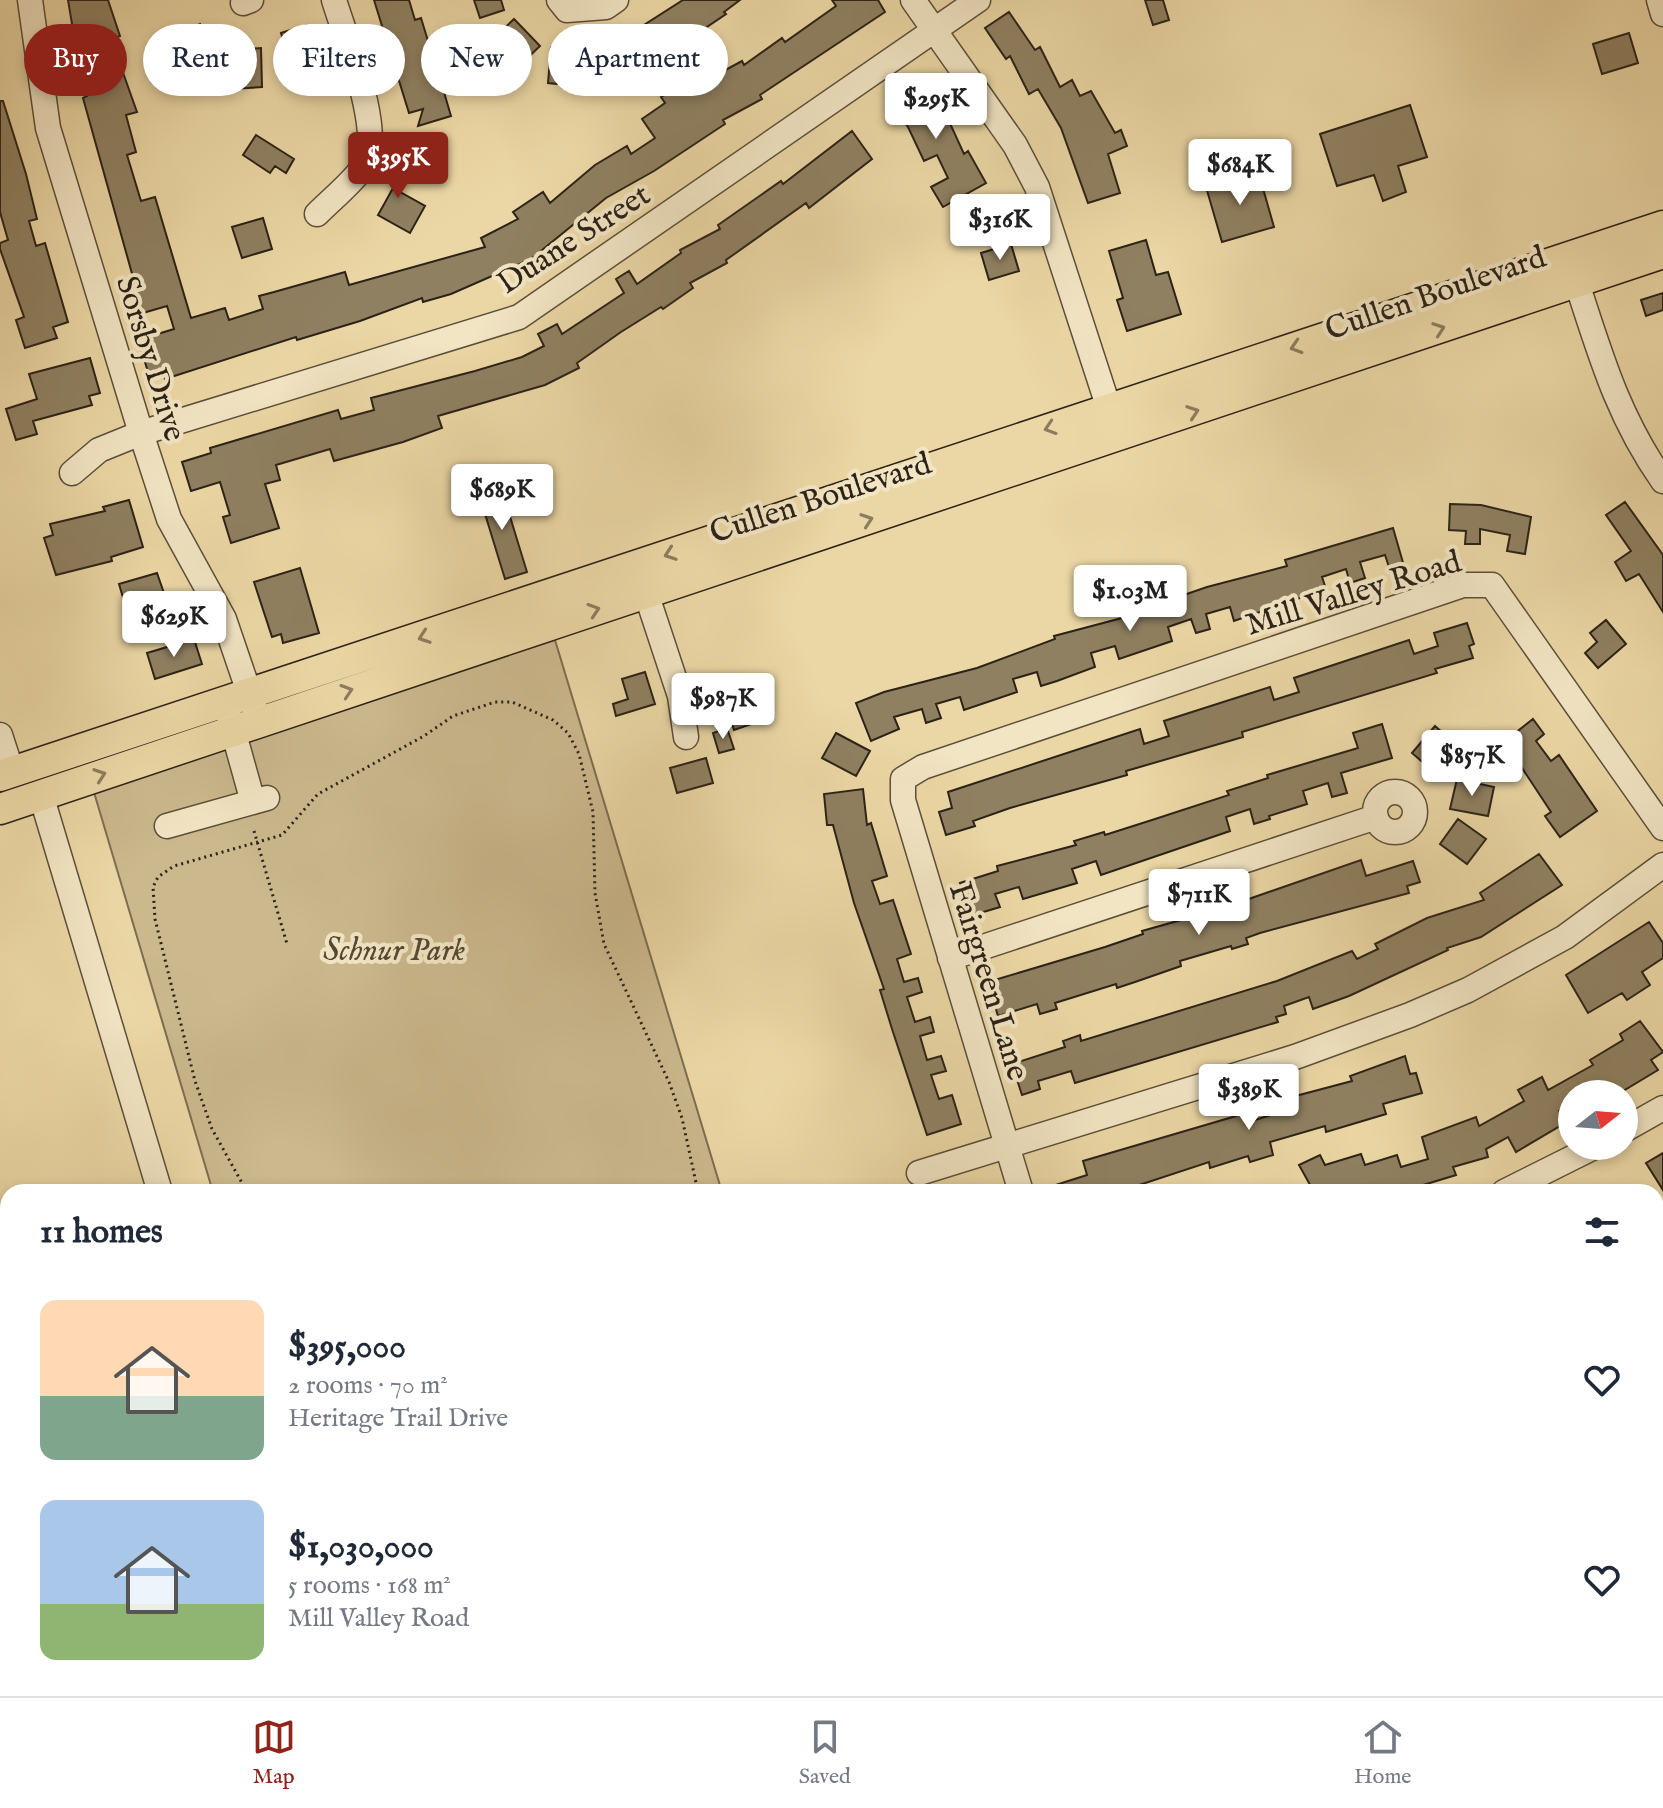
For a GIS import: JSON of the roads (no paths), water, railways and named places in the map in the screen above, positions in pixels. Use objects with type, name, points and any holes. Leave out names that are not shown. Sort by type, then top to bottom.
[{"type":"main road","name":"Cullen Boulevard","points":[[528,617],[646,593],[824,535],[1114,423],[1573,269],[1663,226]]},
{"type":"main road","name":"Cullen Boulevard","points":[[1573,269],[1663,253]]},
{"type":"main road","name":"Cullen Boulevard","points":[[6,774],[242,712],[528,617],[815,505],[1114,423]]},
{"type":"main road","points":[[815,505],[824,535]]},
{"type":"main road","name":"Cullen Boulevard","points":[[0,809],[242,712]]},
{"type":"street","name":"Sorsby Drive","points":[[30,0],[48,128],[169,519],[224,619],[260,800],[167,826]]},
{"type":"street","points":[[317,214],[363,166],[370,151],[371,126],[334,0]]},
{"type":"street","points":[[559,0],[567,10],[606,7],[615,1]]},
{"type":"street","points":[[913,0],[1015,145],[1037,187],[1114,423]]},
{"type":"street","name":"Duane Street","points":[[72,473],[99,450],[141,433],[519,317],[978,0]]},
{"type":"street","points":[[1659,0],[1663,14]]},
{"type":"street","points":[[1573,269],[1613,394],[1636,442],[1663,481]]},
{"type":"street","name":"Mill Valley Road","points":[[903,788],[903,779],[923,767],[1463,585],[1492,585],[1663,828]]},
{"type":"street","points":[[646,593],[680,696],[686,737]]},
{"type":"street","points":[[0,735],[6,774]]},
{"type":"street","name":"Fairgreen Lane","points":[[903,788],[903,800],[1018,1184]]},
{"type":"street","points":[[41,795],[158,1184]]},
{"type":"street","points":[[950,958],[1376,817]]},
{"type":"street","points":[[919,1173],[1295,1057],[1454,996],[1565,937],[1663,865]]},
{"type":"street","points":[[1638,1122],[1663,1108]]},
{"type":"street","points":[[1520,1184],[1568,1160]]},
{"type":"park label","name":"Schnur Park","points":[[394,949]]}]
